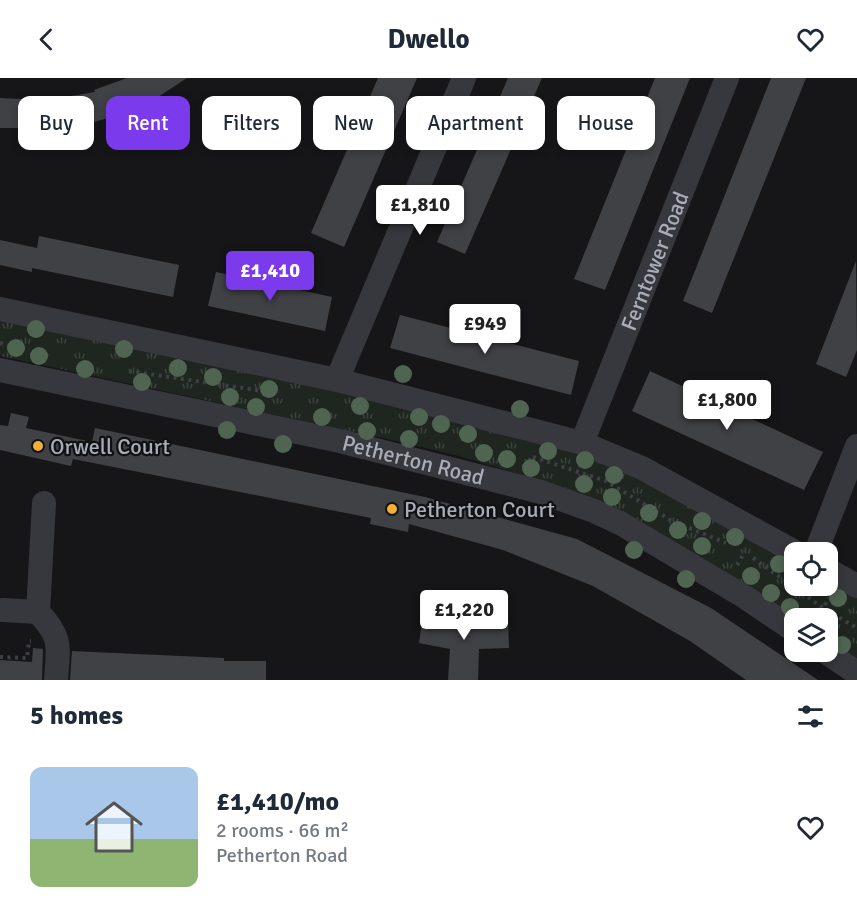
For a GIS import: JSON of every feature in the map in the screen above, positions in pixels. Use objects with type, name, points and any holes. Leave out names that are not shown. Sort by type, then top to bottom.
[{"type":"street","points":[[337,380],[464,78]]},
{"type":"street","name":"Ferntower Road","points":[[582,443],[727,78]]},
{"type":"street","points":[[0,309],[337,380],[582,443],[642,468],[784,546]]},
{"type":"street","name":"Petherton Road","points":[[0,370],[340,441],[541,492],[620,523],[745,597],[784,624]]},
{"type":"street","points":[[820,542],[857,446]]},
{"type":"street","points":[[44,503],[38,612],[55,633],[58,643],[56,680]]},
{"type":"street","points":[[838,582],[857,586]]},
{"type":"street","points":[[3,610],[38,612]]},
{"type":"street","points":[[838,660],[857,673]]},
{"type":"path","points":[[735,568],[749,545]]},
{"type":"path","points":[[0,657],[27,658],[29,641],[58,643]]},
{"type":"green space","points":[[0,317],[268,374],[585,452],[784,555],[784,596],[838,596],[838,585],[857,595],[857,664],[838,651],[838,608],[784,608],[784,612],[542,481],[459,456],[397,441],[0,356]]},
{"type":"building","points":[[127,78],[187,78],[160,96],[106,96],[106,119],[94,122],[94,96],[71,96],[95,92],[94,90]]},
{"type":"building","points":[[378,78],[417,78],[409,96],[406,96],[406,103],[394,131],[394,96],[370,96]]},
{"type":"building","points":[[508,78],[542,78],[534,96],[500,96]]},
{"type":"building","points":[[655,78],[690,78],[605,290],[574,279],[626,150],[655,150],[655,96],[648,96]]},
{"type":"building","points":[[771,78],[806,78],[712,313],[683,301]]},
{"type":"building","points":[[0,98],[18,99],[18,128],[0,128]]},
{"type":"building","points":[[347,150],[386,150],[344,247],[311,233]]},
{"type":"building","points":[[477,150],[510,150],[465,254],[437,242]]},
{"type":"building","points":[[39,236],[179,265],[173,297],[32,268],[32,272],[0,265],[0,240],[37,248]]},
{"type":"building","points":[[856,261],[857,350],[846,377],[816,364]]},
{"type":"building","points":[[216,272],[332,297],[325,331],[208,306]]},
{"type":"building","points":[[400,315],[579,361],[571,395],[390,348]]},
{"type":"building","points":[[650,371],[823,452],[804,490],[632,411]]},
{"type":"building","points":[[11,413],[29,417],[26,428],[92,442],[95,428],[425,497],[577,539],[711,608],[784,657],[784,662],[791,662],[818,680],[746,680],[690,641],[593,586],[503,550],[409,524],[408,532],[370,524],[371,518],[73,459],[71,466],[0,450],[0,425],[8,426]]},
{"type":"building","points":[[423,614],[467,620],[508,619],[509,648],[479,649],[478,680],[448,680],[450,649],[419,643]]},
{"type":"building","points":[[33,648],[43,649],[42,680],[0,680],[0,660],[32,662]]},
{"type":"building","points":[[72,651],[224,658],[224,661],[266,661],[266,680],[70,680]]},
{"type":"place","name":"Orwell Court","points":[[38,446]]},
{"type":"place","name":"Petherton Court","points":[[392,509]]}]
